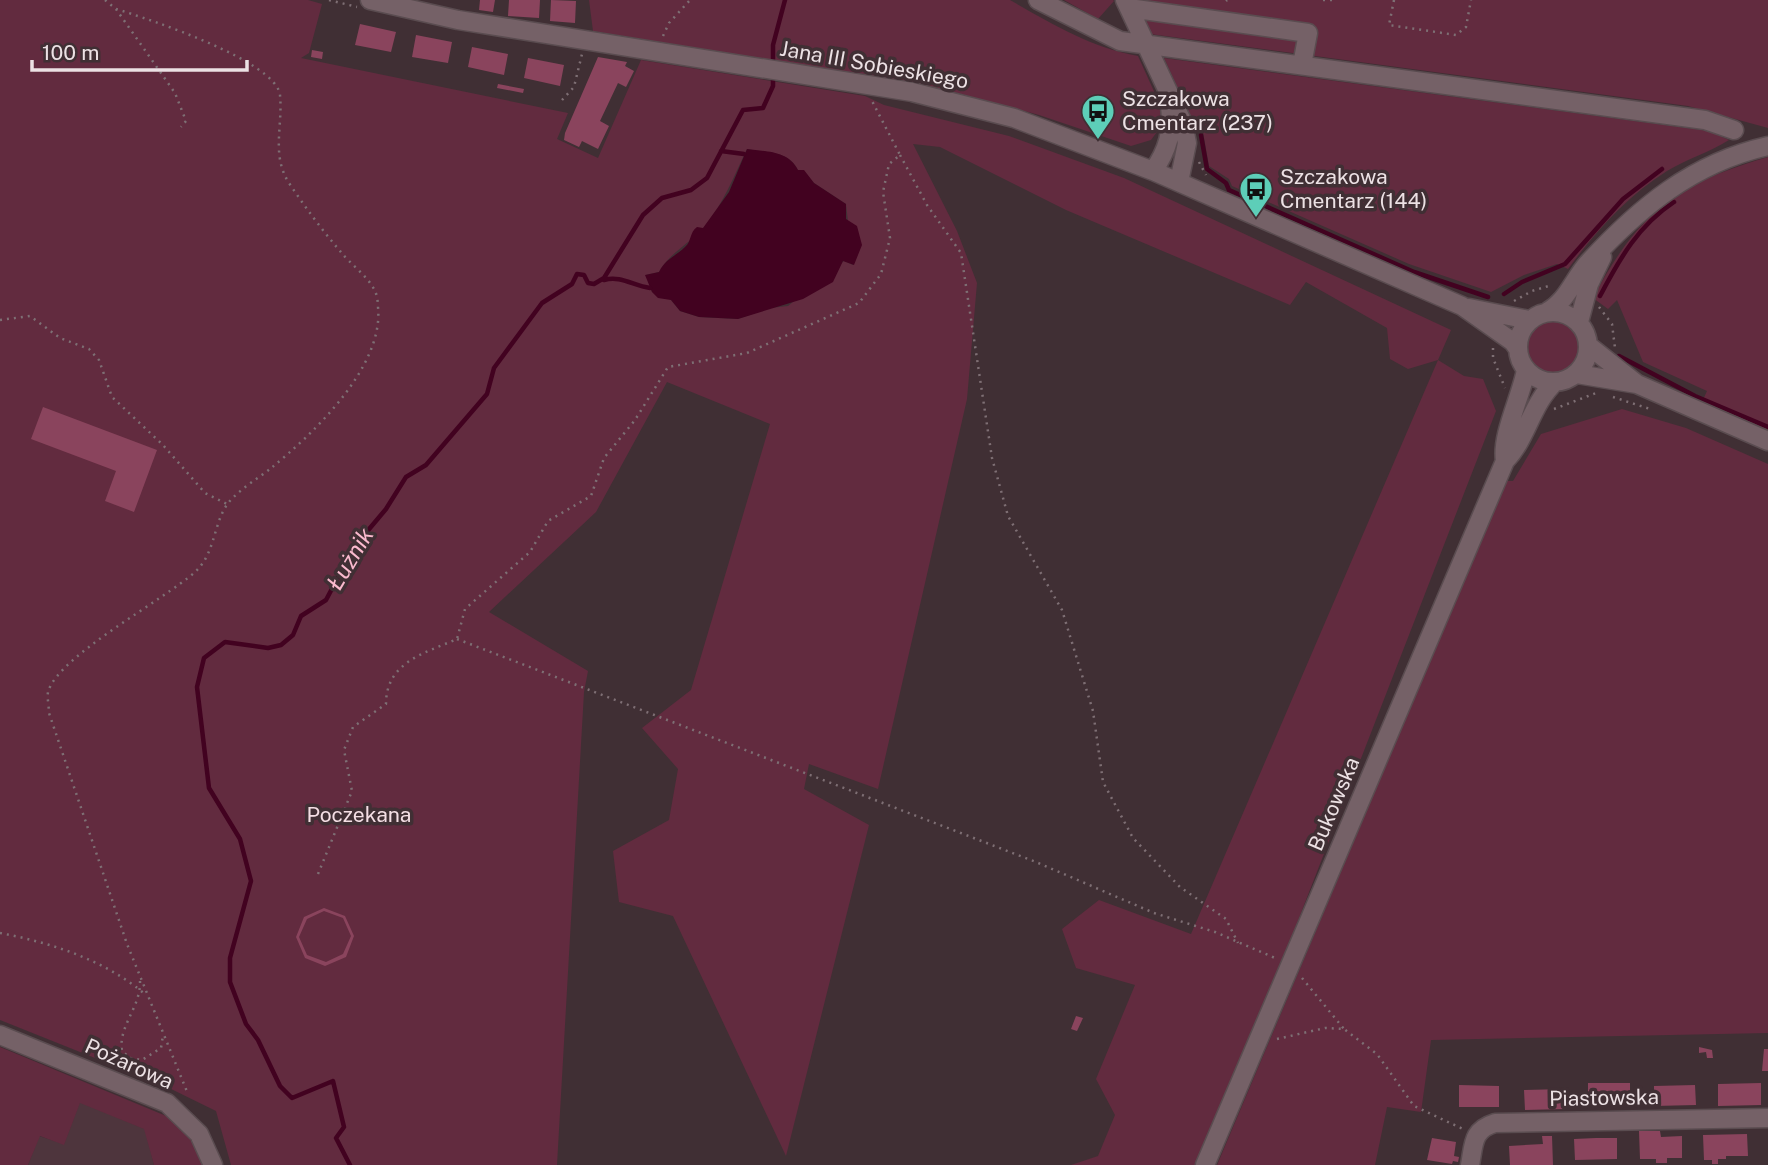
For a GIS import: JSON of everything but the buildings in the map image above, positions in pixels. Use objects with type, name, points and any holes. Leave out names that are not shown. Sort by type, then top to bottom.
[{"type":"street","name":"Jana III Sobieskiego","points":[[370,0],[458,20],[912,92],[1014,118],[1153,171],[1462,306]]},
{"type":"street","points":[[1038,0],[1120,41],[1705,120],[1734,130]]},
{"type":"street","points":[[1127,4],[1183,123],[1187,143],[1179,182]]},
{"type":"street","points":[[1127,4],[1308,33],[1303,65]]},
{"type":"street","points":[[1153,171],[1168,144],[1172,126],[1169,98]]},
{"type":"street","points":[[1462,306],[1529,320],[1547,312],[1558,306],[1586,266],[1640,210],[1692,174],[1746,151],[1768,146]]},
{"type":"street","points":[[1610,241],[1589,284],[1579,322],[1589,345],[1637,384]]},
{"type":"street","points":[[1462,306],[1513,342],[1526,370],[1523,390],[1503,449],[1505,461]]},
{"type":"street","points":[[1547,312],[1558,312],[1579,322]]},
{"type":"street","points":[[1518,349],[1519,338],[1529,320]]},
{"type":"street","points":[[1577,374],[1588,356],[1589,345]]},
{"type":"street","points":[[1526,370],[1544,381],[1555,382],[1577,374],[1637,384],[1768,441]]},
{"type":"street","points":[[1505,461],[1514,452],[1537,406],[1555,382]]},
{"type":"street","name":"Bukowska","points":[[1205,1165],[1505,461]]},
{"type":"street","name":"Pożarowa","points":[[0,1035],[167,1103],[199,1134],[213,1165]]},
{"type":"street","name":"Piastowska","points":[[1475,1134],[1481,1128],[1495,1123],[1768,1118]]},
{"type":"street","points":[[1470,1165],[1475,1134]]},
{"type":"path","points":[[105,0],[116,9],[175,93],[186,121],[181,127]]},
{"type":"path","points":[[657,52],[669,23],[690,0]]},
{"type":"path","points":[[1323,0],[1332,0]]},
{"type":"path","points":[[1394,0],[1388,25],[1456,35],[1466,27],[1471,0]]},
{"type":"path","points":[[116,9],[158,22],[241,59],[272,78],[278,86],[280,98],[278,142],[287,179],[325,233],[375,291],[379,307],[377,330],[355,380],[303,439],[227,505],[215,541],[196,572],[88,650],[55,679],[48,693],[49,713],[77,804],[140,977],[188,1094]]},
{"type":"path","points":[[562,100],[574,87],[585,40]]},
{"type":"path","points":[[867,93],[927,205],[961,253],[995,469],[1008,516],[1062,610],[1093,711],[1103,782],[1133,838],[1181,887],[1226,919],[1238,943]]},
{"type":"path","points":[[457,639],[465,609],[530,552],[548,521],[592,496],[604,458],[635,420],[668,367],[747,353],[859,303],[881,274],[890,238],[883,192],[889,164],[900,155]]},
{"type":"path","points":[[0,320],[30,316],[60,338],[89,349],[99,360],[112,397],[163,445],[205,493],[227,505]]},
{"type":"path","points":[[1494,342],[1493,358],[1508,394]]},
{"type":"path","points":[[1549,410],[1597,393]]},
{"type":"path","points":[[318,874],[352,791],[344,750],[353,727],[386,704],[386,687],[407,660],[457,639],[1036,862],[1154,913],[1238,943],[1290,966],[1344,1029],[1377,1054],[1414,1106],[1475,1134]]},
{"type":"path","points":[[0,933],[80,956],[149,997]]},
{"type":"path","points":[[140,977],[140,990],[120,1040],[122,1051],[130,1058],[142,1060],[160,1048],[164,1032]]},
{"type":"path","points":[[1261,1034],[1280,1039],[1325,1028],[1344,1029]]},
{"type":"shaded area","points":[[747,149],[782,155],[794,163],[798,170],[804,170],[814,183],[846,204],[846,219],[857,226],[862,245],[854,265],[843,261],[833,282],[803,299],[738,319],[699,317],[680,311],[671,300],[658,298],[652,292],[645,275],[659,272],[687,245],[694,229],[703,228],[729,192]]},
{"type":"shaded area","points":[[80,1102],[145,1129],[154,1165],[28,1165],[39,1136],[64,1144]]},
{"type":"green space","name":"Poczekana","points":[[0,0],[308,0],[322,4],[309,53],[301,58],[568,113],[557,139],[598,158],[641,60],[865,96],[884,105],[1009,136],[1124,178],[1451,330],[1438,360],[1408,369],[1390,359],[1387,328],[1306,282],[1290,305],[1066,210],[940,147],[913,144],[957,231],[977,283],[967,399],[878,789],[809,764],[804,789],[869,825],[786,1156],[673,916],[619,902],[613,851],[669,820],[678,769],[642,728],[691,690],[770,424],[667,382],[596,512],[489,612],[588,671],[584,692],[557,1165],[231,1165],[216,1111],[165,1086],[0,1020]],"holes":[[[747,149],[788,159],[814,183],[846,204],[853,265],[844,261],[788,306],[770,308],[738,319],[699,317],[680,311],[671,300],[652,292],[646,275],[659,272],[668,259],[705,226],[723,198]]]},
{"type":"green space","points":[[589,0],[1010,0],[1087,41],[1138,56],[1162,109],[1162,125],[1151,140],[1131,146],[1039,115],[935,87],[593,31]]},
{"type":"green space","points":[[1064,0],[1113,0],[1114,1],[1098,19]]},
{"type":"green space","points":[[1133,0],[1768,0],[1768,128],[1688,106],[1150,34]]},
{"type":"green space","points":[[1164,58],[1709,131],[1729,140],[1652,181],[1625,203],[1601,228],[1568,269],[1557,264],[1524,275],[1491,292],[1409,264],[1232,186],[1229,179],[1209,166],[1203,132],[1197,130]]},
{"type":"green space","points":[[1768,157],[1768,432],[1701,404],[1707,391],[1643,362],[1617,300],[1608,309],[1593,298],[1626,244],[1663,206],[1708,178]]},
{"type":"green space","points":[[1554,321],[1573,328],[1580,347],[1573,366],[1554,373],[1535,366],[1528,347],[1535,328]]},
{"type":"green space","points":[[1438,360],[1464,376],[1483,379],[1496,411],[1245,1057],[1199,1165],[1071,1165],[1098,1156],[1115,1115],[1096,1079],[1135,985],[1076,968],[1062,929],[1099,900],[1191,934]]},
{"type":"green space","points":[[1622,409],[1686,428],[1768,464],[1768,1033],[1431,1040],[1421,1112],[1387,1107],[1375,1165],[1217,1165],[1506,481],[1513,481],[1541,434]]},
{"type":"green space","points":[[0,1047],[171,1118],[190,1136],[204,1165],[154,1165],[144,1129],[80,1103],[64,1145],[40,1136],[28,1165],[0,1165]]},
{"type":"waterway","name":"Łużnik","points":[[773,64],[773,45],[785,0]]},
{"type":"waterway","name":"Łużnik","points":[[350,1165],[336,1138],[344,1127],[333,1081],[292,1098],[280,1086],[258,1040],[246,1024],[230,982],[230,958],[251,881],[240,839],[209,788],[197,687],[204,658],[225,642],[268,648],[281,645],[293,635],[301,616],[326,600],[354,547],[386,509],[406,477],[426,465],[487,394],[494,368],[542,303],[572,284],[577,274],[584,275],[588,283],[594,284],[604,278],[643,215],[662,198],[691,190],[707,178],[743,110],[763,108],[773,86],[773,76]]},
{"type":"waterway","points":[[1201,135],[1207,169],[1226,183],[1229,190],[1414,272],[1488,297]]},
{"type":"waterway","points":[[721,151],[744,154]]},
{"type":"waterway","points":[[1504,294],[1522,282],[1565,264],[1623,199],[1662,169]]},
{"type":"waterway","points":[[1600,296],[1640,232],[1674,202]]},
{"type":"waterway","points":[[604,280],[622,280],[650,288]]},
{"type":"waterway","points":[[1619,356],[1695,396],[1768,427]]},
{"type":"place","name":"Szczakowa Cmentarz (237)","points":[[1098,141]]},
{"type":"place","name":"Szczakowa Cmentarz (144)","points":[[1256,219]]}]
